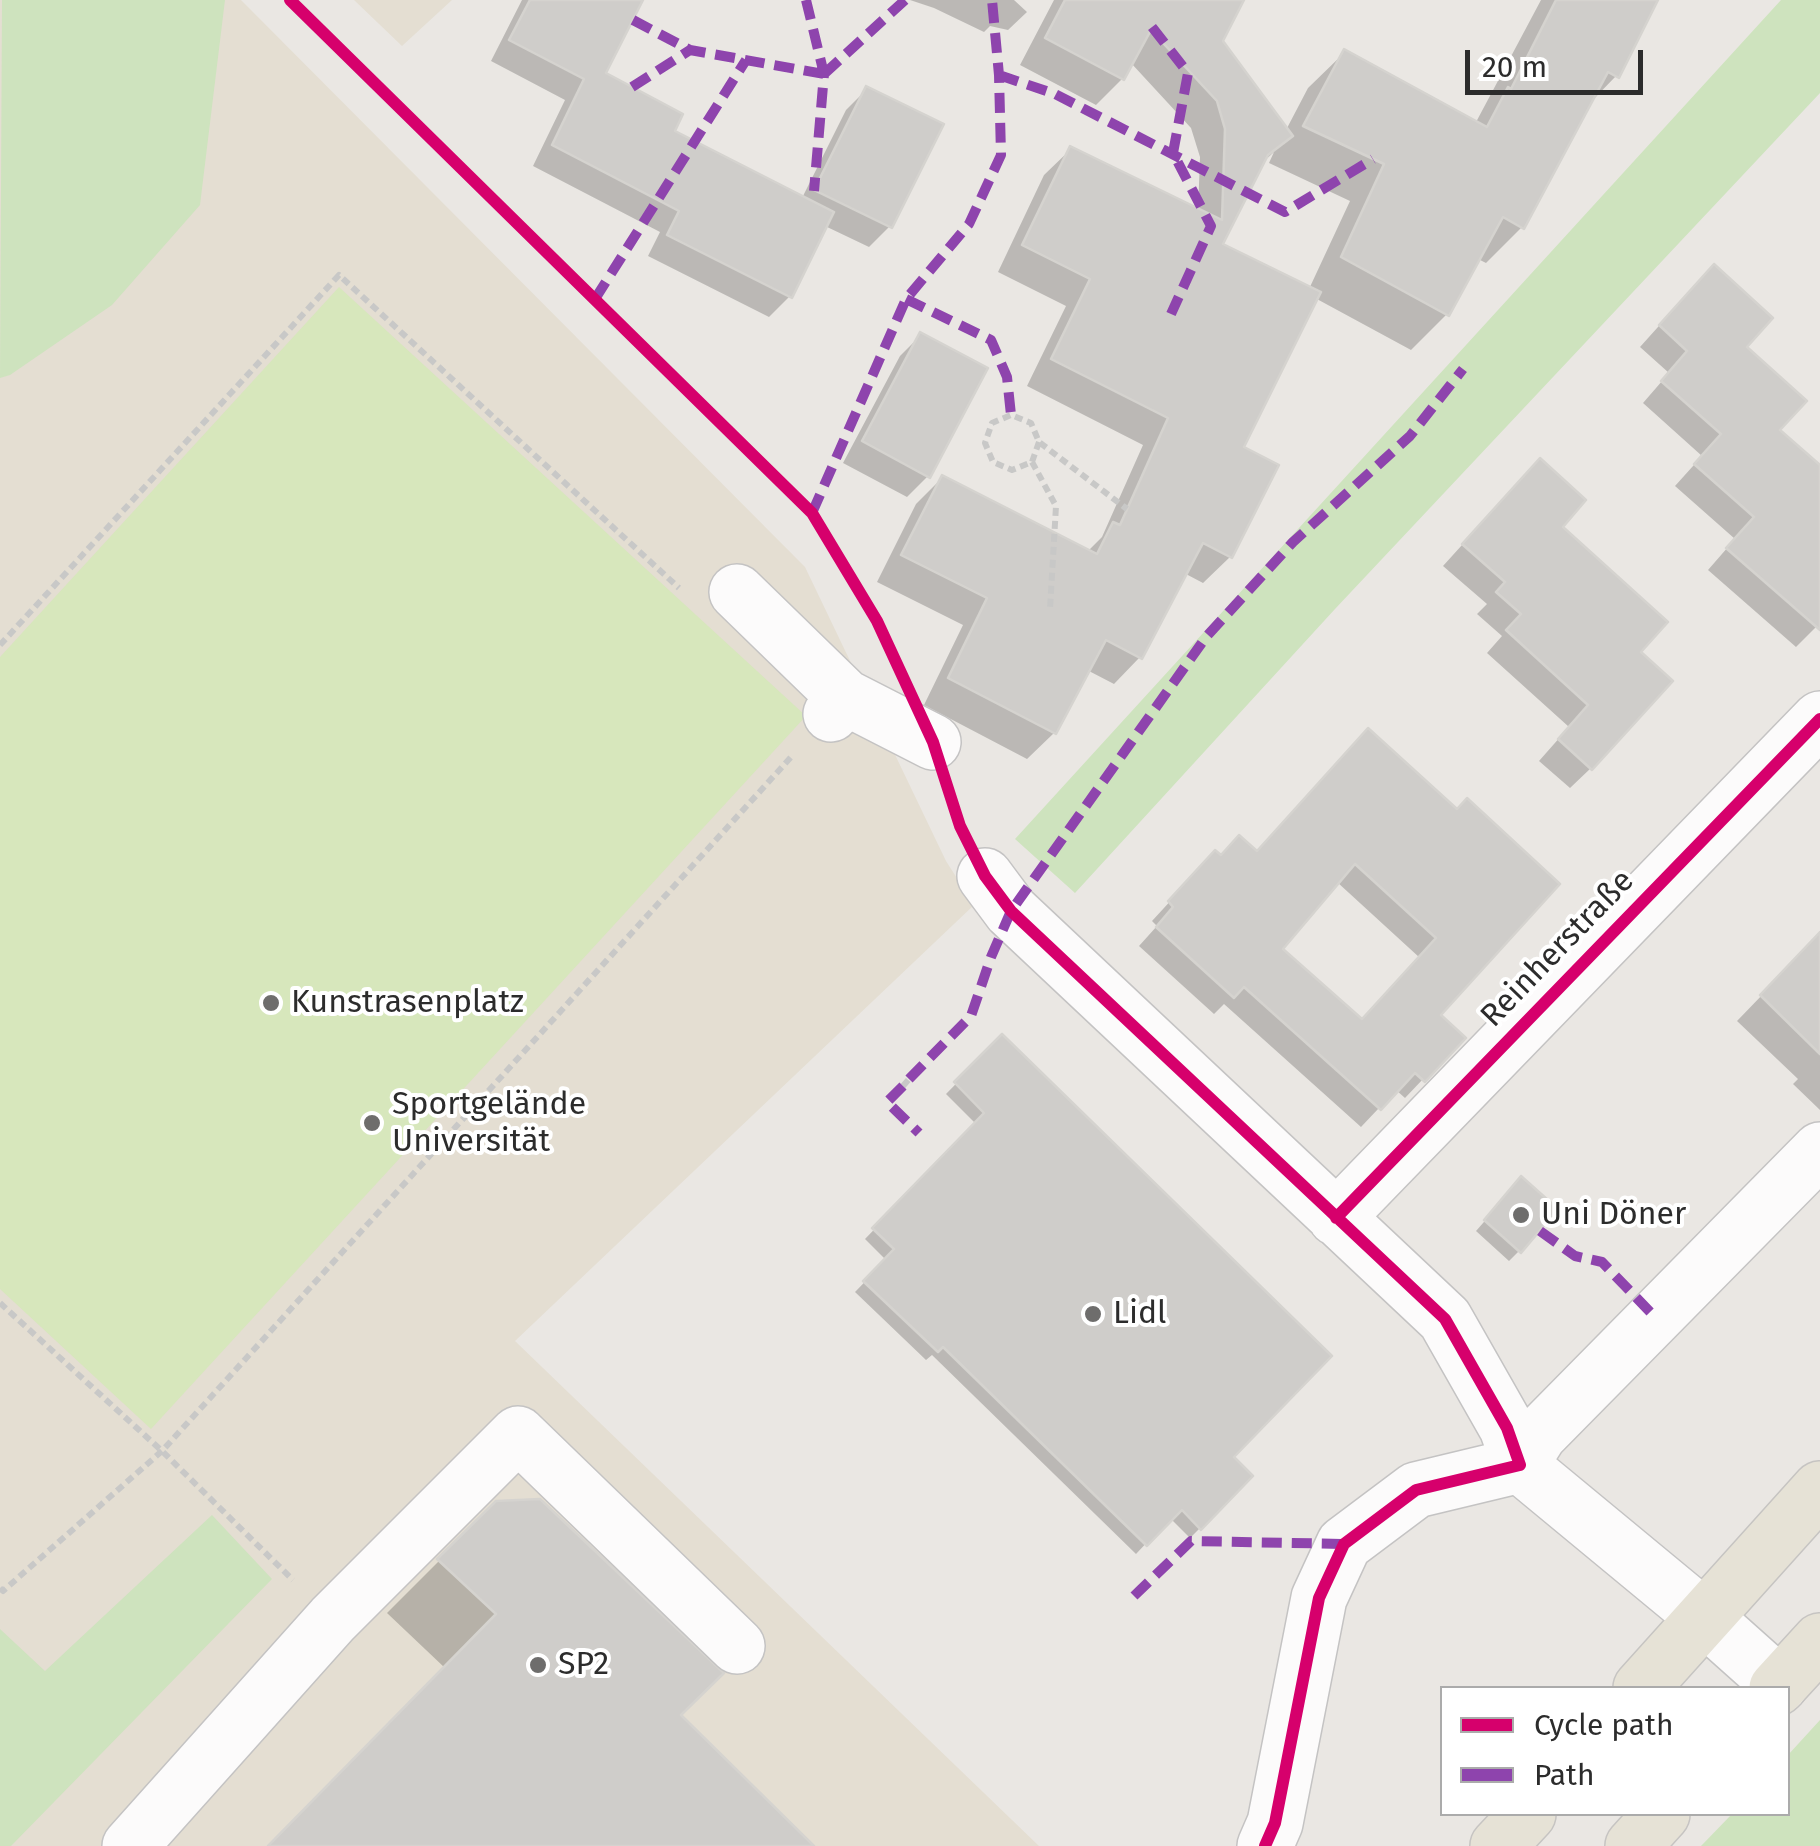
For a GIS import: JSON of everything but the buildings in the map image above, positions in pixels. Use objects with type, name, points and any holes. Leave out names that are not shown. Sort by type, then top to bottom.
[{"type":"main road","points":[[1643,1686],[1820,1489]]},
{"type":"main road","points":[[1779,1686],[1820,1641]]},
{"type":"main road","points":[[1498,1846],[1526,1816]]},
{"type":"main road","points":[[1633,1846],[1660,1816]]},
{"type":"street","points":[[737,592],[838,705],[934,742]]},
{"type":"street","name":"Reinherstraße","points":[[1336,1218],[1820,719]]},
{"type":"street","points":[[984,876],[1011,911],[1445,1320],[1508,1428],[1520,1466],[1705,1618],[1777,1686]]},
{"type":"street","points":[[1264,1846],[1275,1823],[1319,1598],[1344,1544],[1416,1490],[1520,1466],[1538,1435],[1820,1150]]},
{"type":"street","points":[[130,1846],[334,1619],[518,1434],[737,1646]]},
{"type":"path","points":[[0,645],[339,275],[680,590]]},
{"type":"path","points":[[1032,462],[1012,470],[993,462],[985,443],[992,424],[1012,415],[1031,423],[1039,442],[1127,509]]},
{"type":"path","points":[[1039,442],[1032,462],[1056,506],[1050,610]]},
{"type":"path","points":[[0,1588],[3,1591],[162,1452],[838,705]]},
{"type":"path","points":[[0,1303],[162,1452],[334,1619]]},
{"type":"shaded area","name":"Sportgelände Universität","points":[[0,0],[241,0],[805,567],[946,861],[974,905],[515,1341],[1039,1846],[0,1846]]},
{"type":"shaded area","points":[[354,0],[452,0],[402,46]]},
{"type":"green space","points":[[2,0],[225,0],[200,205],[112,305],[0,378]]},
{"type":"green space","points":[[1781,0],[1820,0],[1820,93],[1335,609],[1075,893],[1015,839]]},
{"type":"green space","name":"Kunstrasenplatz","points":[[339,287],[806,716],[151,1429],[0,1289],[0,657]]},
{"type":"green space","points":[[212,1515],[272,1579],[11,1846],[0,1846],[0,1629],[45,1671]]},
{"type":"green space","points":[[1820,1720],[1820,1846],[1701,1846],[1730,1816],[1790,1816],[1790,1753]]},
{"type":"marked path","points":[[806,0],[824,74],[814,191]]},
{"type":"marked path","points":[[824,74],[905,0]]},
{"type":"marked path","points":[[812,513],[906,299],[969,224],[1001,155],[992,0]]},
{"type":"marked path","points":[[633,20],[690,50],[824,74]]},
{"type":"marked path","points":[[1152,27],[1188,73],[1173,153],[1211,226],[1171,314]]},
{"type":"marked path","points":[[632,87],[690,50]]},
{"type":"marked path","points":[[595,299],[746,60]]},
{"type":"marked path","points":[[999,75],[1055,94],[1285,212],[1373,159]]},
{"type":"marked path","points":[[906,299],[991,340],[1007,377],[1011,415]]},
{"type":"marked path","points":[[909,1079],[971,1016],[1011,911],[1206,637],[1293,542],[1410,436],[1463,369]]},
{"type":"marked path","points":[[903,1086],[887,1102],[919,1133]]},
{"type":"marked path","points":[[1540,1231],[1575,1256],[1602,1262],[1654,1316]]},
{"type":"marked path","points":[[1134,1596],[1191,1541],[1344,1544]]},
{"type":"cycle path","points":[[290,0],[812,513],[877,621],[933,742],[960,826],[985,876],[1011,911],[1445,1319],[1507,1428],[1520,1465],[1416,1490],[1344,1544],[1319,1598],[1275,1823],[1265,1846]]},
{"type":"cycle path","points":[[1336,1218],[1820,719]]},
{"type":"place","name":"Kunstrasenplatz","points":[[271,1003]]},
{"type":"place","name":"Sportgelände Universität","points":[[372,1123]]},
{"type":"place","name":"Uni Döner","points":[[1521,1215]]},
{"type":"place","name":"Lidl","points":[[1093,1314]]},
{"type":"place","name":"SP2","points":[[538,1665]]}]
